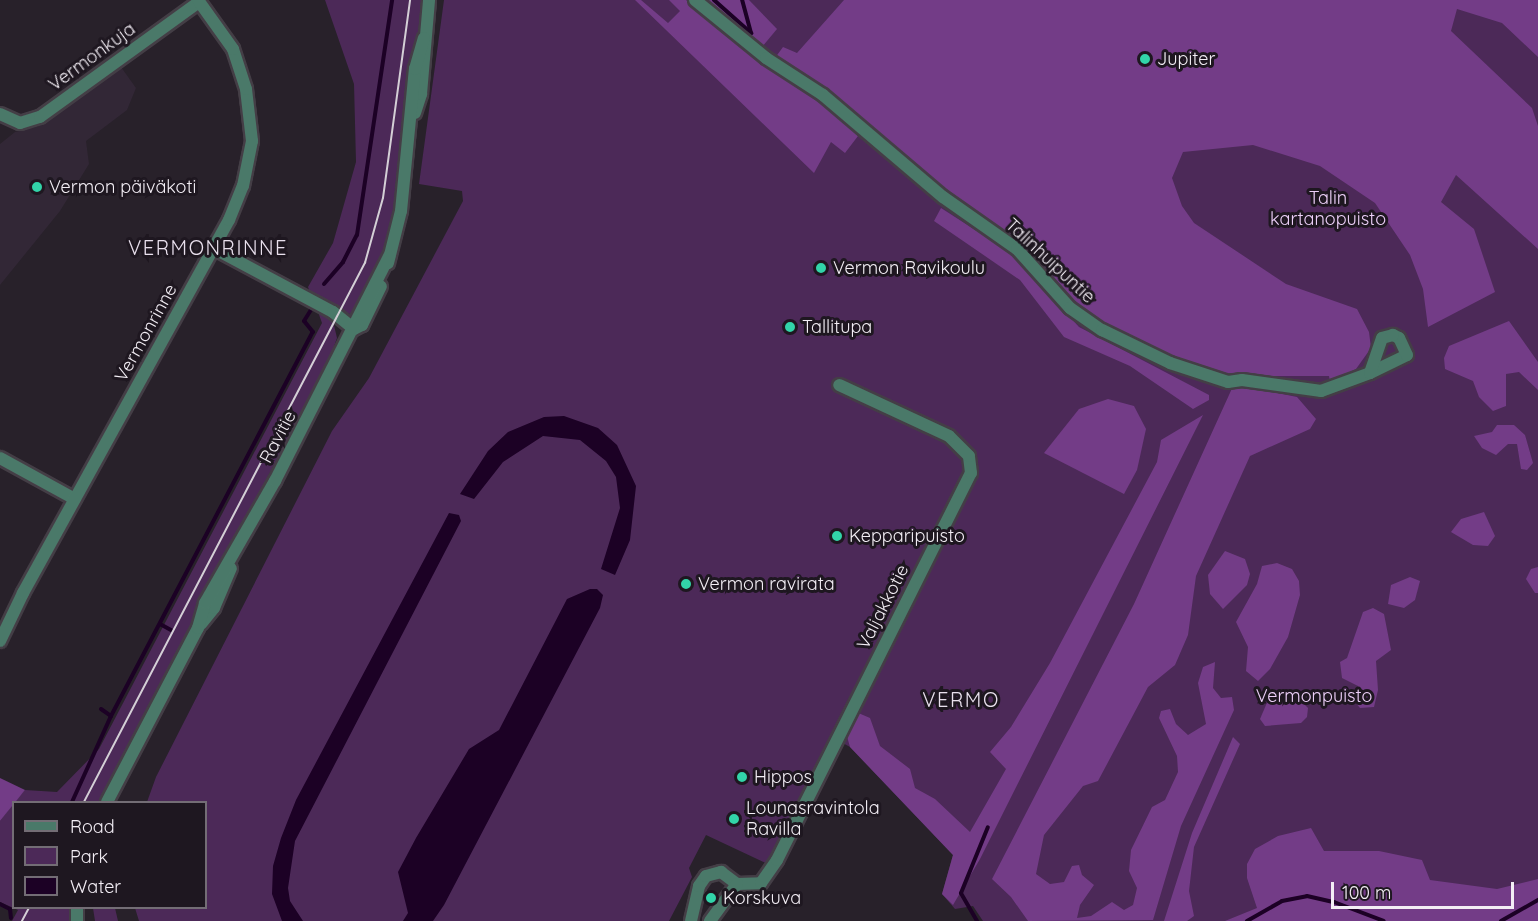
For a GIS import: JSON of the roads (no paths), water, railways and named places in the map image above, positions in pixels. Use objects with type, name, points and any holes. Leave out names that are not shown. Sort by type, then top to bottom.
[{"type":"street","name":"Ravitie","points":[[108,801],[198,628],[205,603],[233,561],[354,329],[356,320],[389,256],[401,211],[413,120],[415,69],[424,38],[429,0]]},
{"type":"street","name":"Talinhuipuntie","points":[[695,0],[766,58],[823,95],[943,197],[1017,249],[1070,308],[1102,330],[1170,363],[1228,382],[1242,380],[1321,391],[1370,373]]},
{"type":"street","name":"Vermonkuja","points":[[0,114],[20,123],[40,117],[199,1]]},
{"type":"street","name":"Vermonrinne","points":[[0,641],[213,248],[243,186],[250,154],[251,119],[233,49],[199,1]]},
{"type":"street","points":[[213,248],[333,312],[354,329]]},
{"type":"street","name":"Valjakkotie","points":[[737,885],[761,883],[790,839],[971,473],[969,456],[949,436],[839,385]]},
{"type":"street","points":[[0,458],[75,499]]},
{"type":"street","points":[[691,921],[699,886],[706,876],[722,872],[737,885],[710,921]]},
{"type":"water","points":[[564,416],[598,428],[617,445],[636,486],[630,540],[615,575],[601,569],[620,508],[616,477],[606,461],[580,440],[543,436],[503,462],[474,499],[460,494],[488,451],[508,432],[544,417]]},
{"type":"water","points":[[449,513],[459,515],[461,521],[295,841],[288,888],[290,901],[303,921],[282,921],[272,894],[273,866],[296,800]]},
{"type":"water","points":[[590,589],[597,589],[603,595],[600,608],[444,905],[433,921],[403,921],[408,913],[398,872],[416,838],[469,749],[499,730],[567,599]]},
{"type":"waterway","points":[[324,284],[343,262],[357,235],[392,0]]},
{"type":"waterway","points":[[714,0],[751,33],[742,0]]},
{"type":"waterway","points":[[72,801],[111,716],[313,332],[304,321],[311,310]]},
{"type":"waterway","points":[[160,624],[171,630]]},
{"type":"waterway","points":[[101,709],[111,716]]},
{"type":"waterway","points":[[977,921],[961,893],[988,827]]},
{"type":"waterway","points":[[1247,921],[1282,901],[1307,896],[1334,902],[1384,921]]},
{"type":"waterway","points":[[1501,921],[1538,900]]},
{"type":"waterway","points":[[0,904],[10,909],[11,918]]},
{"type":"tram line","points":[[85,801],[365,263],[383,198],[410,0]]},
{"type":"tram line","points":[[22,921],[28,909]]},
{"type":"place","name":"Jupiter","points":[[1145,59]]},
{"type":"place","name":"Vermon päiväkoti","points":[[37,187]]},
{"type":"place","name":"Vermon Ravikoulu","points":[[821,268]]},
{"type":"place","name":"Tallitupa","points":[[790,327]]},
{"type":"place","name":"Kepparipuisto","points":[[837,536]]},
{"type":"place","name":"Vermon ravirata","points":[[686,584]]},
{"type":"place","name":"Hippos","points":[[742,777]]},
{"type":"place","name":"Lounasravintola Ravilla","points":[[734,819]]},
{"type":"place","name":"Korskuva","points":[[711,898]]},
{"type":"district","name":"VERMONRINNE","points":[[208,247]]},
{"type":"district","name":"VERMO","points":[[961,699]]},
{"type":"park label","name":"Talin kartanopuisto","points":[[1328,209]]},
{"type":"park label","name":"Vermonpuisto","points":[[1314,696]]}]
